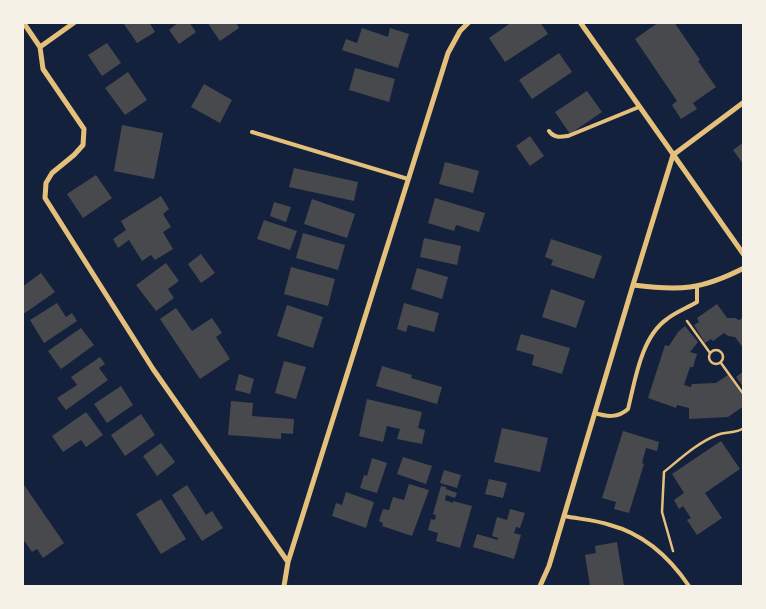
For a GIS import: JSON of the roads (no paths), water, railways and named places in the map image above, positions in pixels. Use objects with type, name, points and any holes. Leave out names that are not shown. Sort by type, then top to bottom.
[{"type":"street","points":[[23,22],[40,47],[43,69],[84,129],[83,145],[52,173],[46,183],[45,198],[153,369],[288,562]]},
{"type":"street","points":[[40,47],[75,22]]},
{"type":"street","points":[[284,586],[288,562],[448,53],[460,31],[469,22]]},
{"type":"street","points":[[580,22],[744,255]]},
{"type":"street","points":[[540,586],[549,566],[673,155],[744,102]]},
{"type":"street","points":[[633,285],[673,289],[697,287],[724,278],[744,268]]},
{"type":"lane","points":[[548,130],[557,137],[568,136],[639,107]]},
{"type":"lane","points":[[252,132],[408,179]]},
{"type":"lane","points":[[595,413],[607,417],[622,415],[628,409],[641,357],[652,335],[666,319],[697,302],[697,287]]},
{"type":"lane","points":[[564,516],[610,524],[633,534],[652,545],[670,562],[689,586]]}]
